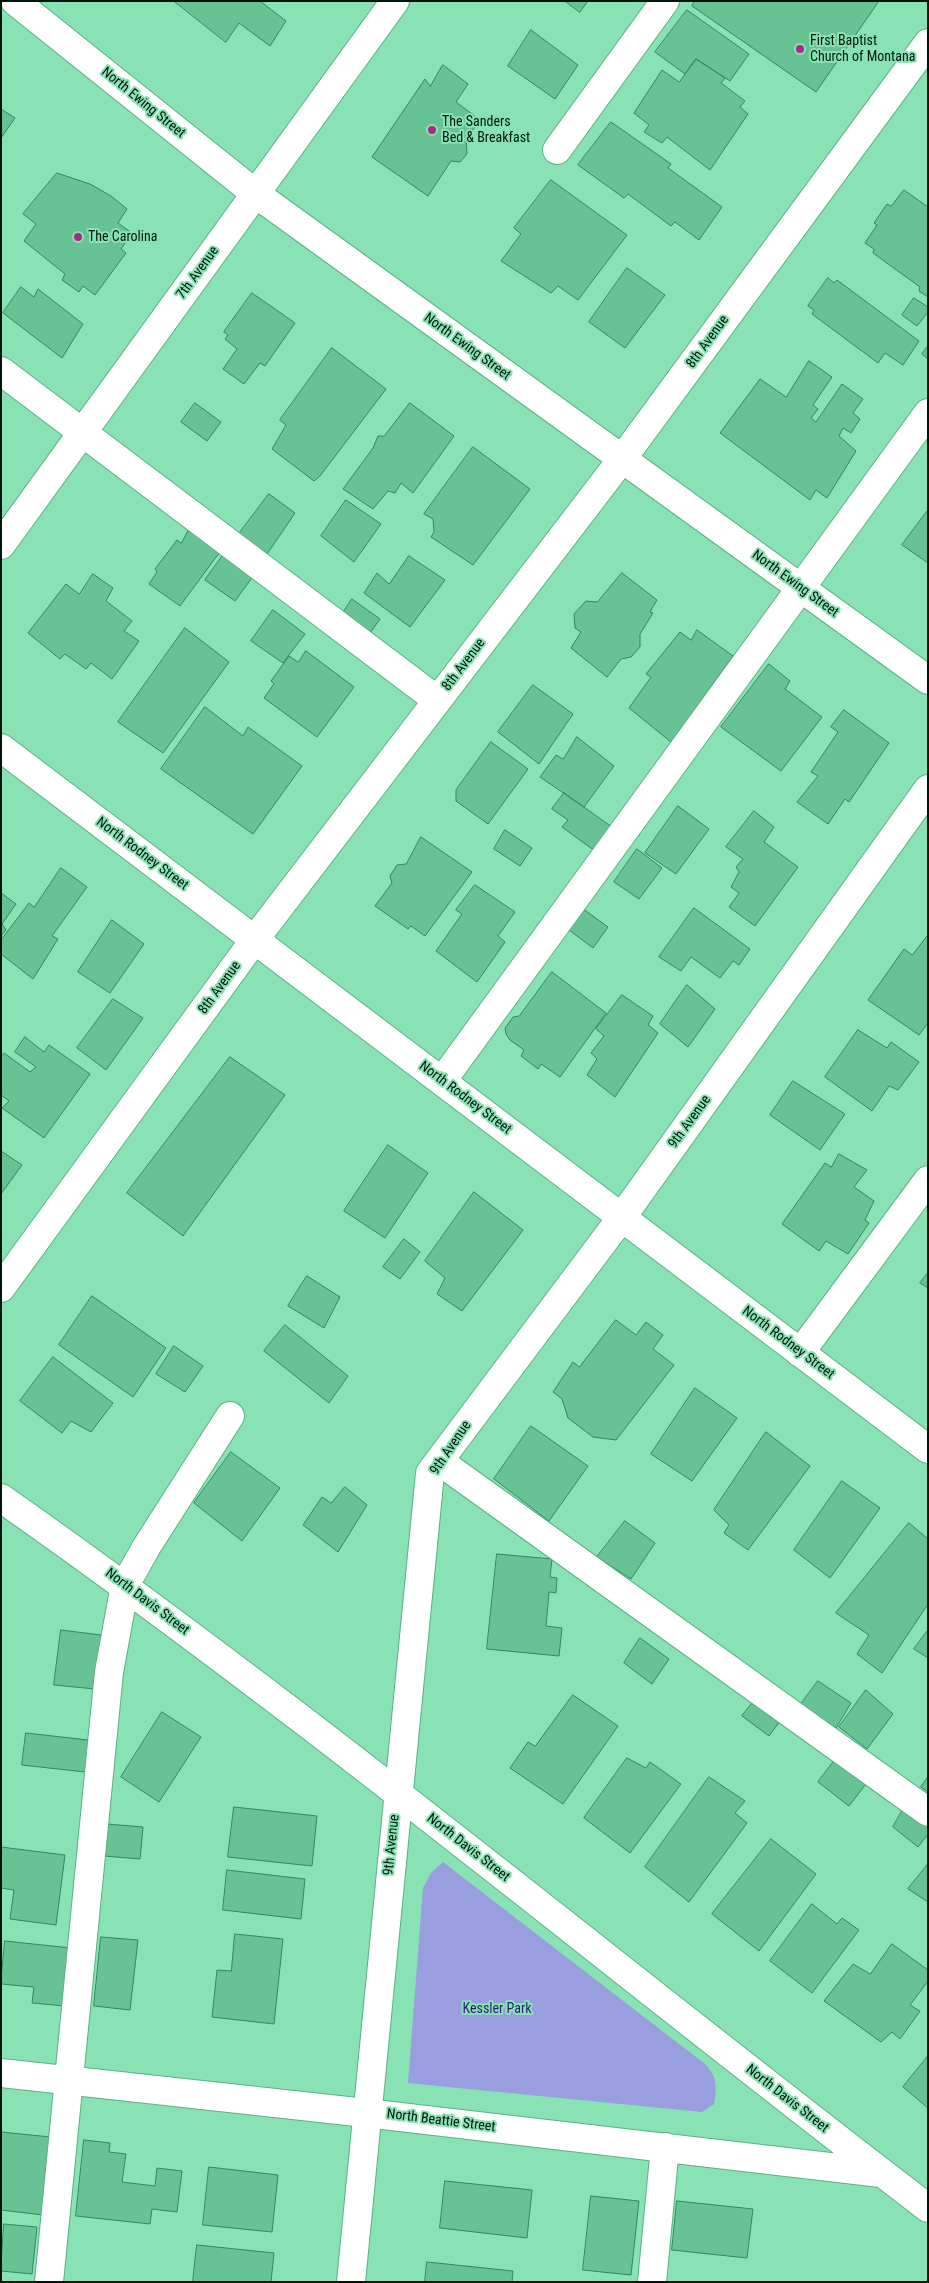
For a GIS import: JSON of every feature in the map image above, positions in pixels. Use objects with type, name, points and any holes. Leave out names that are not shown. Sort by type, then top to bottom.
[{"type":"street","name":"North Ewing Street","points":[[15,1],[256,194],[928,680]]},
{"type":"street","name":"7th Avenue","points":[[1,545],[395,1]]},
{"type":"street","points":[[557,150],[665,1]]},
{"type":"street","name":"8th Avenue","points":[[1,1288],[255,940],[622,459],[928,43]]},
{"type":"street","points":[[1,371],[438,700]]},
{"type":"street","points":[[442,1081],[928,413]]},
{"type":"street","name":"North Rodney Street","points":[[1,748],[928,1449]]},
{"type":"street","name":"9th Avenue","points":[[351,2282],[397,1793],[430,1473],[622,1217],[928,789]]},
{"type":"street","points":[[800,1353],[928,1180]]},
{"type":"street","points":[[48,2282],[109,1672],[125,1585],[147,1546],[230,1416]]},
{"type":"street","points":[[440,1461],[928,1812]]},
{"type":"street","name":"North Davis Street","points":[[1,1498],[125,1585],[397,1793],[928,2208]]},
{"type":"street","name":"North Beattie Street","points":[[1,2073],[881,2173]]},
{"type":"street","points":[[652,2282],[665,2148]]},
{"type":"green space","name":"Kessler Park","points":[[443,1862],[705,2064],[712,2073],[715,2082],[714,2104],[702,2112],[408,2083],[423,1888],[431,1873]]},
{"type":"building","points":[[174,1],[260,1],[286,21],[270,46],[239,23],[226,42]]},
{"type":"building","points":[[565,1],[588,1],[580,12]]},
{"type":"building","name":"First Baptist Church of Montana","points":[[695,1],[879,1],[816,92],[692,6]]},
{"type":"building","points":[[687,10],[749,54],[730,81],[696,59],[685,74],[655,52]]},
{"type":"building","points":[[531,30],[578,65],[555,99],[508,66]]},
{"type":"building","points":[[696,59],[725,78],[721,83],[745,101],[740,107],[748,114],[710,170],[667,137],[662,143],[644,132],[649,125],[634,113],[662,70],[679,82]]},
{"type":"building","name":"The Sanders Bed & Breakfast","points":[[443,65],[468,84],[456,102],[480,120],[466,139],[467,154],[460,162],[451,161],[428,196],[372,157],[425,79],[430,86]]},
{"type":"building","points":[[1,109],[15,118],[1,138]]},
{"type":"building","points":[[611,122],[671,164],[668,168],[722,207],[699,240],[675,222],[671,226],[628,194],[624,198],[578,165]]},
{"type":"building","name":"The Carolina","points":[[57,173],[90,184],[111,196],[127,209],[118,223],[132,233],[121,249],[126,253],[95,295],[83,286],[79,292],[62,280],[65,274],[24,241],[36,224],[23,214]]},
{"type":"building","points":[[551,180],[627,235],[578,300],[558,286],[551,293],[501,261],[521,234],[514,228]]},
{"type":"building","points":[[904,190],[928,207],[928,297],[919,291],[920,287],[873,253],[874,249],[865,243],[877,225],[874,223],[887,204],[891,206]]},
{"type":"building","points":[[627,268],[665,295],[625,348],[589,322]]},
{"type":"building","points":[[828,278],[834,283],[837,280],[919,341],[903,365],[885,353],[878,363],[812,314],[814,310],[808,306]]},
{"type":"building","points":[[21,287],[34,297],[38,289],[83,324],[62,358],[3,313]]},
{"type":"building","points":[[252,293],[295,323],[265,366],[260,363],[244,384],[223,369],[237,349],[225,339],[228,335],[224,332]]},
{"type":"building","points":[[914,298],[928,307],[928,312],[917,326],[902,315]]},
{"type":"building","points":[[928,346],[928,359],[922,354]]},
{"type":"building","points":[[332,348],[386,389],[320,476],[314,481],[272,449],[286,425],[280,420]]},
{"type":"building","points":[[809,361],[832,377],[813,405],[818,409],[811,418],[816,422],[842,384],[863,399],[853,413],[860,419],[851,433],[843,428],[839,436],[856,451],[827,498],[816,490],[810,500],[720,433],[760,379],[786,397]]},
{"type":"building","points":[[195,403],[221,422],[207,441],[181,422]]},
{"type":"building","points":[[410,403],[454,436],[413,493],[401,483],[395,493],[388,491],[373,509],[343,489],[373,448],[378,436],[384,436]]},
{"type":"building","points":[[473,447],[530,489],[473,565],[431,537],[434,532],[433,519],[424,514]]},
{"type":"building","points":[[269,494],[295,513],[265,557],[238,535]]},
{"type":"building","points":[[346,500],[381,524],[354,562],[321,536]]},
{"type":"building","points":[[928,510],[928,563],[902,545]]},
{"type":"building","points":[[191,526],[222,549],[180,606],[149,584],[157,572],[155,569],[177,540],[181,543]]},
{"type":"building","points":[[224,554],[254,575],[235,601],[205,580]]},
{"type":"building","points":[[409,556],[445,580],[410,627],[364,593],[377,573],[389,584]]},
{"type":"building","points":[[622,573],[657,600],[650,612],[653,613],[640,634],[640,647],[631,657],[621,659],[607,677],[571,648],[581,632],[575,628],[574,614],[586,601],[597,602]]},
{"type":"building","points":[[93,574],[113,588],[106,601],[132,621],[124,631],[139,641],[112,679],[91,663],[86,669],[65,654],[60,659],[28,633],[66,584],[79,594]]},
{"type":"building","points":[[352,599],[380,619],[370,633],[343,613]]},
{"type":"building","points":[[273,610],[305,634],[283,663],[251,641]]},
{"type":"building","points":[[185,628],[229,662],[163,753],[118,722]]},
{"type":"building","points":[[697,630],[733,656],[671,742],[629,708],[651,677],[646,674],[680,632],[691,640]]},
{"type":"building","points":[[306,651],[354,687],[317,737],[264,698],[274,684],[271,681],[289,656],[298,662]]},
{"type":"building","points":[[769,664],[790,681],[785,689],[822,717],[781,771],[721,727]]},
{"type":"building","points":[[533,685],[573,714],[539,764],[498,732]]},
{"type":"building","points":[[205,707],[243,736],[248,727],[302,766],[253,834],[161,769]]},
{"type":"building","points":[[844,710],[889,743],[849,802],[845,799],[828,824],[797,802],[818,776],[811,772],[838,732],[831,727]]},
{"type":"building","points":[[577,737],[614,766],[584,807],[540,777],[556,755],[563,759]]},
{"type":"building","points":[[491,742],[528,769],[488,824],[456,801],[456,790]]},
{"type":"building","points":[[564,793],[612,827],[595,851],[562,827],[568,820],[552,809]]},
{"type":"building","points":[[678,806],[709,829],[676,874],[645,853]]},
{"type":"building","points":[[754,811],[774,827],[764,842],[798,867],[755,926],[729,907],[739,893],[731,887],[739,872],[736,867],[743,859],[726,847]]},
{"type":"building","points":[[505,830],[532,848],[520,866],[494,849]]},
{"type":"building","points":[[421,837],[472,872],[425,936],[411,926],[408,929],[375,906],[392,883],[390,876],[397,865],[406,864]]},
{"type":"building","points":[[637,849],[662,868],[639,899],[614,882]]},
{"type":"building","points":[[61,868],[87,887],[52,936],[58,939],[33,979],[1,954],[1,940],[29,903],[34,907]]},
{"type":"building","points":[[475,885],[515,912],[498,936],[505,942],[477,982],[436,951],[462,914],[456,910]]},
{"type":"building","points":[[1,893],[16,904],[2,924],[6,930],[1,936]]},
{"type":"building","points":[[579,906],[608,927],[593,948],[565,927]]},
{"type":"building","points":[[694,908],[750,949],[739,965],[733,961],[720,978],[691,957],[681,971],[659,957]]},
{"type":"building","points":[[112,920],[144,944],[110,993],[78,972]]},
{"type":"building","points":[[928,935],[928,1023],[919,1035],[868,1000],[904,949],[912,955]]},
{"type":"building","points":[[552,972],[606,1013],[560,1077],[541,1064],[538,1069],[521,1056],[524,1050],[510,1040],[505,1028],[513,1017],[519,1016]]},
{"type":"building","points":[[687,985],[715,1009],[688,1047],[660,1024]]},
{"type":"building","points":[[622,995],[653,1016],[648,1025],[658,1033],[615,1097],[587,1075],[597,1059],[591,1053],[604,1036],[596,1029]]},
{"type":"building","points":[[113,999],[143,1018],[106,1070],[77,1048]]},
{"type":"building","points":[[858,1030],[887,1048],[891,1042],[919,1062],[898,1090],[889,1086],[872,1111],[825,1077]]},
{"type":"building","points":[[25,1037],[44,1052],[49,1045],[90,1074],[44,1138],[2,1108],[9,1101],[1,1095],[1,1057],[4,1053],[30,1072],[36,1067],[15,1052]]},
{"type":"building","points":[[230,1057],[285,1095],[183,1236],[127,1193]]},
{"type":"building","points":[[793,1081],[845,1114],[820,1150],[770,1115]]},
{"type":"building","points":[[388,1145],[428,1173],[385,1238],[344,1211]]},
{"type":"building","points":[[1,1151],[22,1165],[1,1194]]},
{"type":"building","points":[[839,1154],[867,1170],[854,1187],[874,1201],[865,1220],[869,1223],[848,1254],[826,1241],[819,1251],[782,1224],[825,1163],[831,1167]]},
{"type":"building","points":[[474,1192],[523,1230],[462,1311],[437,1294],[445,1278],[425,1261]]},
{"type":"building","points":[[404,1239],[420,1252],[400,1279],[383,1267]]},
{"type":"building","points":[[928,1273],[928,1288],[920,1283]]},
{"type":"building","points":[[307,1276],[340,1297],[324,1328],[288,1306]]},
{"type":"building","points":[[92,1296],[166,1348],[133,1397],[59,1345]]},
{"type":"building","points":[[616,1320],[636,1335],[646,1322],[663,1335],[653,1349],[674,1365],[616,1440],[593,1437],[568,1418],[562,1399],[553,1392],[573,1362],[579,1367]]},
{"type":"building","points":[[285,1325],[348,1376],[329,1403],[264,1351]]},
{"type":"building","points":[[174,1346],[203,1366],[185,1392],[156,1374]]},
{"type":"building","points":[[53,1357],[113,1403],[91,1432],[71,1421],[62,1433],[20,1401]]},
{"type":"building","points":[[695,1388],[737,1418],[692,1481],[651,1454]]},
{"type":"building","points":[[531,1426],[588,1466],[549,1521],[494,1479]]},
{"type":"building","points":[[766,1432],[810,1466],[748,1550],[724,1533],[729,1525],[714,1510]]},
{"type":"building","points":[[231,1452],[280,1488],[242,1541],[194,1503]]},
{"type":"building","points":[[842,1481],[880,1508],[830,1578],[794,1550]]},
{"type":"building","points":[[345,1487],[367,1505],[338,1552],[303,1525],[322,1497],[331,1503]]},
{"type":"building","points":[[625,1521],[655,1543],[631,1579],[597,1557]]},
{"type":"building","points":[[909,1523],[928,1539],[928,1604],[882,1673],[857,1654],[869,1635],[836,1613]]},
{"type":"building","points":[[497,1554],[552,1559],[550,1577],[557,1578],[556,1593],[549,1592],[546,1626],[562,1628],[559,1656],[487,1649]]},
{"type":"building","points":[[61,1630],[101,1635],[95,1689],[54,1685]]},
{"type":"building","points":[[928,1630],[928,1658],[914,1649]]},
{"type":"building","points":[[640,1638],[669,1659],[652,1684],[624,1663]]},
{"type":"building","points":[[818,1681],[851,1703],[836,1728],[801,1704]]},
{"type":"building","points":[[866,1690],[893,1714],[867,1749],[839,1727]]},
{"type":"building","points":[[573,1695],[618,1726],[563,1804],[510,1768],[528,1742],[535,1746]]},
{"type":"building","points":[[758,1696],[783,1717],[769,1736],[742,1716]]},
{"type":"building","points":[[162,1712],[201,1737],[159,1802],[121,1777]]},
{"type":"building","points":[[26,1733],[97,1741],[94,1773],[22,1765]]},
{"type":"building","points":[[838,1756],[869,1780],[849,1806],[818,1782]]},
{"type":"building","points":[[627,1758],[646,1768],[650,1762],[681,1784],[630,1853],[584,1818]]},
{"type":"building","points":[[709,1777],[745,1801],[735,1813],[747,1823],[689,1902],[645,1867]]},
{"type":"building","points":[[928,1777],[928,1792],[921,1787]]},
{"type":"building","points":[[905,1806],[928,1824],[928,1834],[918,1847],[893,1827]]},
{"type":"building","points":[[234,1807],[317,1816],[312,1866],[228,1857]]},
{"type":"building","points":[[107,1824],[143,1827],[140,1859],[104,1856]]},
{"type":"building","points":[[771,1839],[816,1874],[759,1951],[712,1914]]},
{"type":"building","points":[[1,1847],[65,1855],[56,1925],[10,1919],[14,1890],[1,1888]]},
{"type":"building","points":[[928,1864],[928,1902],[908,1889]]},
{"type":"building","points":[[227,1870],[305,1879],[301,1919],[223,1910]]},
{"type":"building","points":[[812,1904],[837,1924],[842,1918],[859,1930],[812,1993],[770,1961]]},
{"type":"building","points":[[235,1934],[283,1939],[274,2024],[212,2017],[217,1970],[231,1971]]},
{"type":"building","points":[[101,1937],[138,1940],[130,2010],[94,2006]]},
{"type":"building","points":[[5,1941],[71,1948],[65,2006],[32,2003],[34,1987],[1,1984]]},
{"type":"building","points":[[892,1944],[928,1970],[928,1981],[910,2005],[920,2011],[900,2039],[892,2032],[881,2042],[824,2001],[853,1964],[870,1974]]},
{"type":"building","points":[[928,2056],[928,2108],[903,2087]]},
{"type":"building","points":[[1,2132],[51,2137],[43,2215],[1,2210]]},
{"type":"building","points":[[84,2140],[110,2143],[109,2152],[126,2154],[122,2182],[155,2186],[157,2168],[182,2171],[177,2212],[152,2209],[150,2224],[76,2216]]},
{"type":"building","points":[[209,2167],[278,2175],[272,2232],[203,2225]]},
{"type":"building","points":[[445,2181],[532,2190],[527,2238],[440,2228]]},
{"type":"building","points":[[591,2196],[639,2201],[631,2275],[583,2270]]},
{"type":"building","points":[[677,2201],[753,2209],[747,2258],[672,2250]]},
{"type":"building","points":[[4,2224],[37,2227],[32,2274],[1,2271]]},
{"type":"building","points":[[197,2245],[274,2253],[271,2282],[193,2282]]},
{"type":"building","points":[[427,2262],[513,2271],[512,2282],[425,2282]]},
{"type":"place","name":"First Baptist Church of Montana","points":[[800,49]]},
{"type":"place","name":"The Sanders Bed & Breakfast","points":[[432,130]]},
{"type":"place","name":"The Carolina","points":[[78,237]]}]
